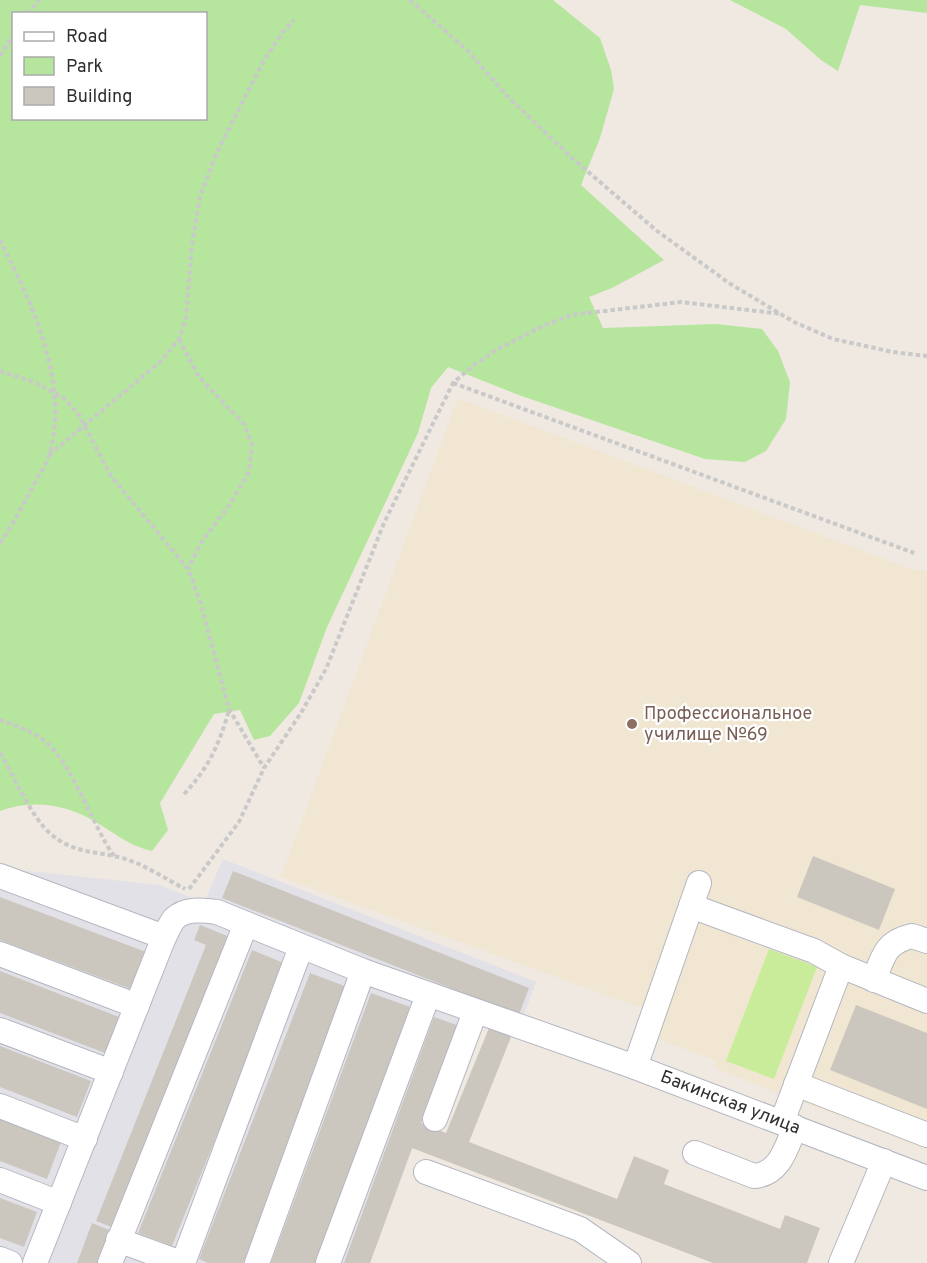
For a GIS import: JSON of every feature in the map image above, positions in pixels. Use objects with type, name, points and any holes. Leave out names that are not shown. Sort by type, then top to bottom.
[{"type":"street","points":[[0,876],[169,928],[35,1263]]},
{"type":"street","points":[[635,1067],[699,883]]},
{"type":"street","points":[[691,906],[814,951],[841,966],[927,1001]]},
{"type":"street","name":"Бакинская улица","points":[[169,928],[190,911],[202,909],[217,912],[363,971],[635,1067],[927,1178]]},
{"type":"street","points":[[110,1263],[246,924]]},
{"type":"street","points":[[874,980],[885,952],[893,943],[912,936],[927,941]]},
{"type":"street","points":[[118,1239],[182,1263],[301,947]]},
{"type":"street","points":[[0,954],[137,1006]]},
{"type":"street","points":[[695,1153],[754,1176],[763,1176],[780,1161],[796,1084],[841,966]]},
{"type":"street","points":[[257,1263],[363,971]]},
{"type":"street","points":[[328,1263],[428,995]]},
{"type":"street","points":[[435,1119],[475,1012]]},
{"type":"street","points":[[0,1030],[111,1072]]},
{"type":"street","points":[[796,1084],[927,1135]]},
{"type":"street","points":[[0,1106],[85,1139]]},
{"type":"street","points":[[842,1263],[884,1161]]},
{"type":"street","points":[[426,1172],[580,1229],[629,1263]]},
{"type":"street","points":[[0,1180],[59,1203]]},
{"type":"street","points":[[0,1259],[10,1263]]},
{"type":"path","points":[[30,12],[39,0]]},
{"type":"path","points":[[410,0],[422,13],[468,51],[509,98],[572,158],[657,231],[729,283],[782,314],[833,339],[894,352],[927,356]]},
{"type":"path","points":[[49,455],[160,362],[179,339],[186,318],[192,244],[200,197],[217,152],[263,62],[294,20]]},
{"type":"path","points":[[0,56],[12,36]]},
{"type":"path","points":[[0,240],[34,313],[45,347],[55,393],[56,410],[49,455],[0,543]]},
{"type":"path","points":[[0,753],[32,809],[51,835],[73,848],[124,858],[188,891],[239,822],[264,768],[301,713],[326,669],[384,523],[453,383],[474,365],[496,351],[541,327],[571,315],[681,302],[782,314]]},
{"type":"path","points":[[179,339],[199,377],[244,424],[252,445],[249,472],[228,507],[202,541],[188,569]]},
{"type":"path","points":[[0,371],[34,382],[64,398],[79,415],[111,476],[188,569],[200,601],[229,709],[264,768]]},
{"type":"path","points":[[453,383],[914,553]]},
{"type":"path","points":[[184,794],[206,767],[221,740],[229,709]]},
{"type":"path","points":[[0,720],[42,738],[57,753],[104,842],[114,856]]},
{"type":"shaded area","name":"Профессиональное училище №69","points":[[458,398],[911,569],[927,571],[927,1150],[714,1068],[716,1061],[658,1039],[664,1016],[281,877]]},
{"type":"shaded area","points":[[223,859],[536,982],[521,1023],[458,1027],[370,1263],[0,1263],[0,868],[160,885],[204,903]]},
{"type":"green space","points":[[0,0],[553,0],[600,38],[611,70],[614,89],[600,138],[581,185],[664,260],[612,288],[589,297],[603,328],[716,324],[762,329],[778,351],[790,382],[786,419],[766,451],[745,462],[705,459],[516,394],[448,367],[431,388],[418,433],[327,627],[299,703],[270,736],[254,740],[240,710],[214,714],[160,803],[168,830],[152,851],[128,842],[83,815],[60,807],[36,804],[0,811]]},
{"type":"green space","points":[[730,0],[927,0],[927,13],[860,5],[838,71],[821,60],[786,29]]},
{"type":"green space","points":[[769,949],[817,967],[774,1079],[726,1061]]},
{"type":"building","points":[[813,856],[895,889],[879,930],[797,897]]},
{"type":"building","points":[[233,871],[529,988],[519,1015],[222,898]]},
{"type":"building","points":[[0,897],[146,952],[131,989],[0,940]]},
{"type":"building","points":[[200,925],[230,937],[114,1228],[96,1221],[206,945],[194,940]]},
{"type":"building","points":[[252,950],[286,964],[172,1246],[138,1233]]},
{"type":"building","points":[[0,971],[119,1017],[105,1053],[0,1013]]},
{"type":"building","points":[[310,973],[350,988],[243,1263],[208,1263],[199,1259]]},
{"type":"building","points":[[371,993],[413,1008],[318,1263],[271,1263]]},
{"type":"building","points":[[856,1005],[927,1033],[927,1109],[830,1070]]},
{"type":"building","points":[[434,1017],[457,1025],[421,1123],[446,1133],[489,1028],[511,1037],[469,1142],[617,1199],[634,1156],[669,1170],[664,1184],[780,1229],[785,1215],[820,1228],[807,1263],[713,1263],[412,1148],[370,1263],[344,1263]]},
{"type":"building","points":[[0,1046],[91,1081],[77,1117],[0,1087]]},
{"type":"building","points":[[0,1119],[61,1142],[47,1179],[0,1161]]},
{"type":"building","points":[[0,1198],[37,1212],[24,1247],[0,1238]]},
{"type":"building","points":[[92,1223],[112,1231],[100,1263],[77,1263]]},
{"type":"place","name":"Профессиональное училище №69","points":[[632,724]]}]
